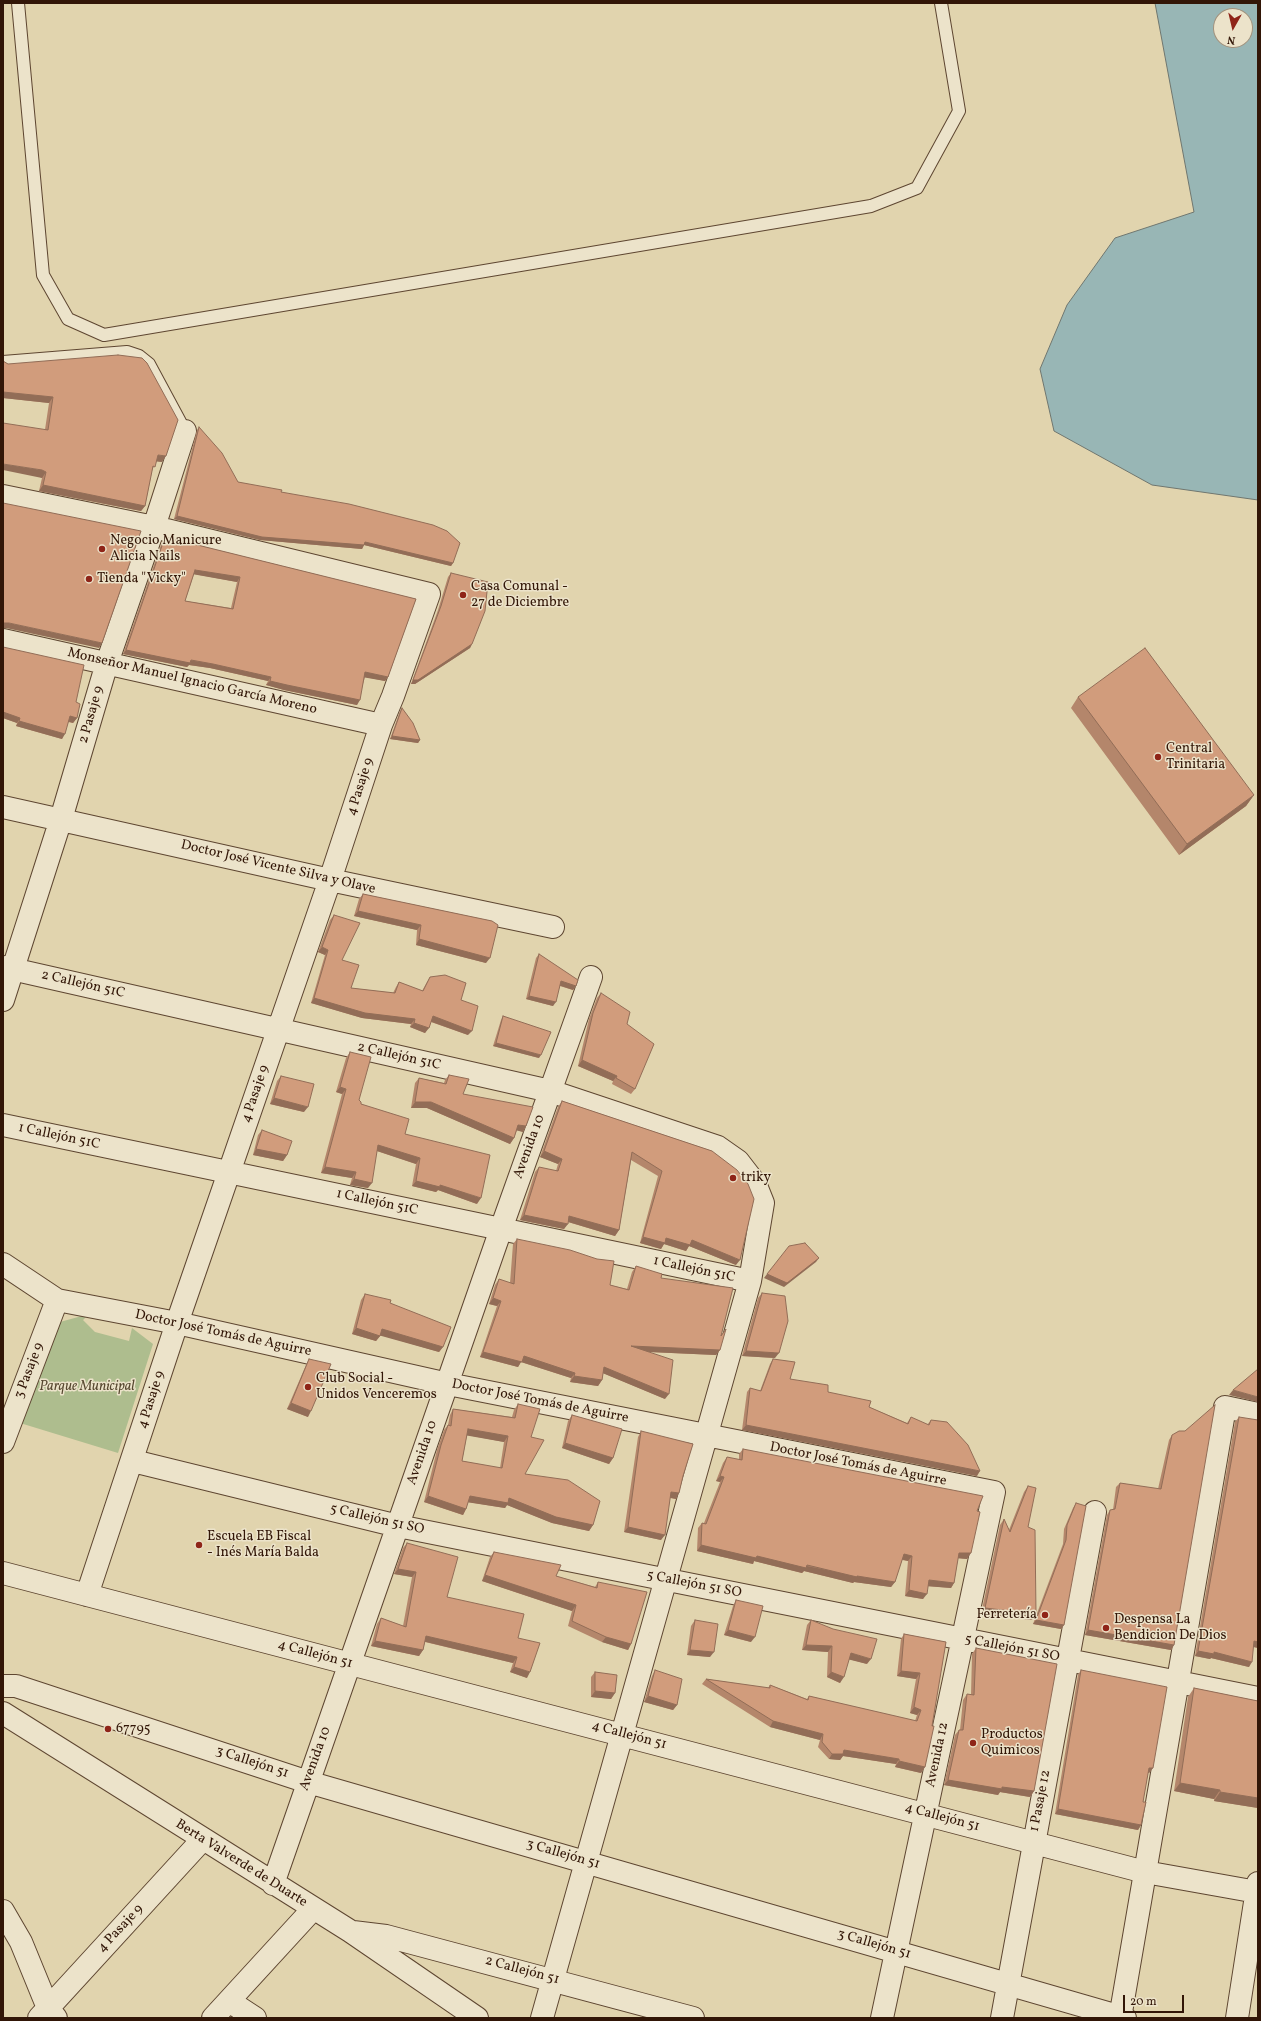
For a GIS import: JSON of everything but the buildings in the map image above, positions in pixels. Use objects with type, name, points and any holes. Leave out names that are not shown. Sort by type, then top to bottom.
[{"type":"street","name":"2 Pasaje 9","points":[[3,1000],[8,968],[61,818],[107,663],[154,527],[185,431]]},
{"type":"street","points":[[3,496],[154,527]]},
{"type":"street","name":"4 Pasaje 9","points":[[87,1595],[133,1461],[177,1323],[330,880],[381,725],[393,696],[429,594],[154,527]]},
{"type":"street","name":"Monseñor Manuel Ignacio García Moreno","points":[[3,640],[381,725]]},
{"type":"street","name":"Doctor José Vicente Silva y Olave","points":[[3,807],[61,818],[330,880],[553,927]]},
{"type":"street","name":"2 Callejón 51C","points":[[8,968],[550,1091],[718,1147],[738,1161],[755,1183],[763,1203],[750,1282]]},
{"type":"street","name":"Avenida 10","points":[[273,1884],[501,1229],[591,977]]},
{"type":"street","name":"1 Callejón 51C","points":[[3,1125],[750,1282]]},
{"type":"street","name":"Doctor José Tomás de Aguirre","points":[[3,1264],[57,1300],[177,1323],[448,1384],[994,1492]]},
{"type":"street","points":[[542,2018],[750,1282]]},
{"type":"street","name":"3 Pasaje 9","points":[[3,1442],[57,1300]]},
{"type":"street","points":[[1122,2018],[1145,1872],[1225,1407],[1258,1414]]},
{"type":"street","name":"5 Callejón 51 SO","points":[[133,1461],[398,1526],[1258,1698]]},
{"type":"street","name":"Avenida 12","points":[[882,2018],[994,1492]]},
{"type":"street","name":"1 Pasaje 12","points":[[1002,2018],[1095,1512]]},
{"type":"street","name":"4 Callejón 51","points":[[3,1573],[1145,1872],[1257,1888]]},
{"type":"street","name":"3 Callejón 51","points":[[3,1686],[16,1686],[308,1782],[1122,2018]]},
{"type":"street","name":"Berta Valverde de Duarte","points":[[3,1713],[350,1931],[477,2018]]},
{"type":"street","name":"4 Pasaje 9","points":[[47,2015],[203,1839]]},
{"type":"street","points":[[1237,2018],[1257,1888]]},
{"type":"street","points":[[213,2018],[313,1909]]},
{"type":"street","points":[[3,1911],[22,1942],[47,2015]]},
{"type":"street","name":"2 Callejón 51","points":[[350,1931],[386,1936],[553,1979],[693,2018]]},
{"type":"street","points":[[229,2001],[255,2018]]},
{"type":"lane","points":[[18,3],[43,275],[68,319],[104,335],[871,206],[917,188],[959,110],[941,3]]},
{"type":"lane","points":[[3,362],[127,352],[139,356],[149,364],[185,431]]},
{"type":"green space","name":"Parque Municipal","points":[[89,1314],[83,1320],[95,1332],[129,1341],[132,1328],[153,1344],[118,1453],[20,1423],[60,1322]]},
{"type":"water","points":[[1155,3],[1258,3],[1258,500],[1152,485],[1054,431],[1040,369],[1067,305],[1115,238],[1194,212]]},
{"type":"place","name":"Negocio Manicure Alicia Nails","points":[[102,549]]},
{"type":"place","name":"Tienda \"Vicky\"","points":[[89,579]]},
{"type":"place","name":"Casa Comunal - 27 de Diciembre","points":[[463,595]]},
{"type":"place","name":"Central Trinitaria","points":[[1158,757]]},
{"type":"place","name":"triky","points":[[733,1178]]},
{"type":"place","name":"Club Social - Unidos Venceremos","points":[[308,1387]]},
{"type":"place","name":"Escuela EB Fiscal - Inés María Balda","points":[[199,1545]]},
{"type":"place","name":"Ferretería","points":[[1045,1615]]},
{"type":"place","name":"Despensa La Bendicion De Dios","points":[[1106,1628]]},
{"type":"place","name":"67795","points":[[108,1729]]},
{"type":"place","name":"Productos Quimicos","points":[[973,1743]]}]
